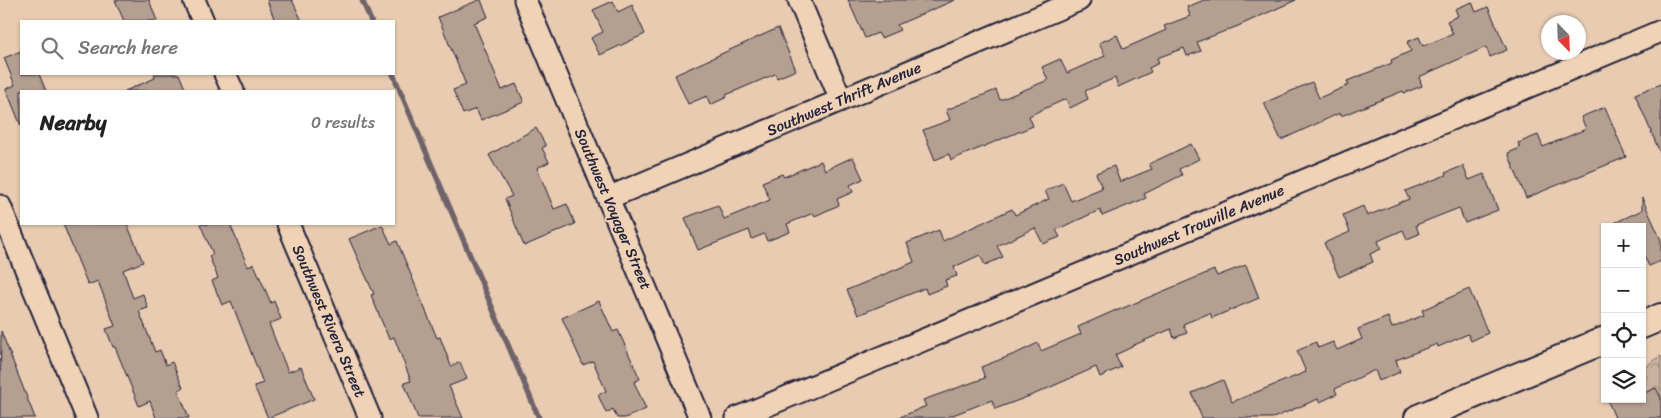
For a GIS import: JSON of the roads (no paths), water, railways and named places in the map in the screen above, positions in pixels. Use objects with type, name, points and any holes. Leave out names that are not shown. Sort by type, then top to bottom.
[{"type":"street","points":[[194,0],[203,20]]},
{"type":"street","name":"Southwest Voyager Street","points":[[525,0],[700,418]]},
{"type":"street","points":[[799,0],[841,100]]},
{"type":"street","name":"Southwest Thrift Avenue","points":[[608,198],[1075,1]]},
{"type":"street","name":"Southwest Trouville Avenue","points":[[737,418],[1661,31]]},
{"type":"street","points":[[225,75],[232,90]]},
{"type":"street","points":[[0,206],[87,418]]},
{"type":"street","name":"Southwest Rivera Street","points":[[288,225],[370,418]]},
{"type":"street","points":[[1646,323],[1661,317]]},
{"type":"street","points":[[1418,418],[1601,342]]},
{"type":"waterway","points":[[362,0],[371,20]]},
{"type":"waterway","points":[[393,75],[539,418]]}]
